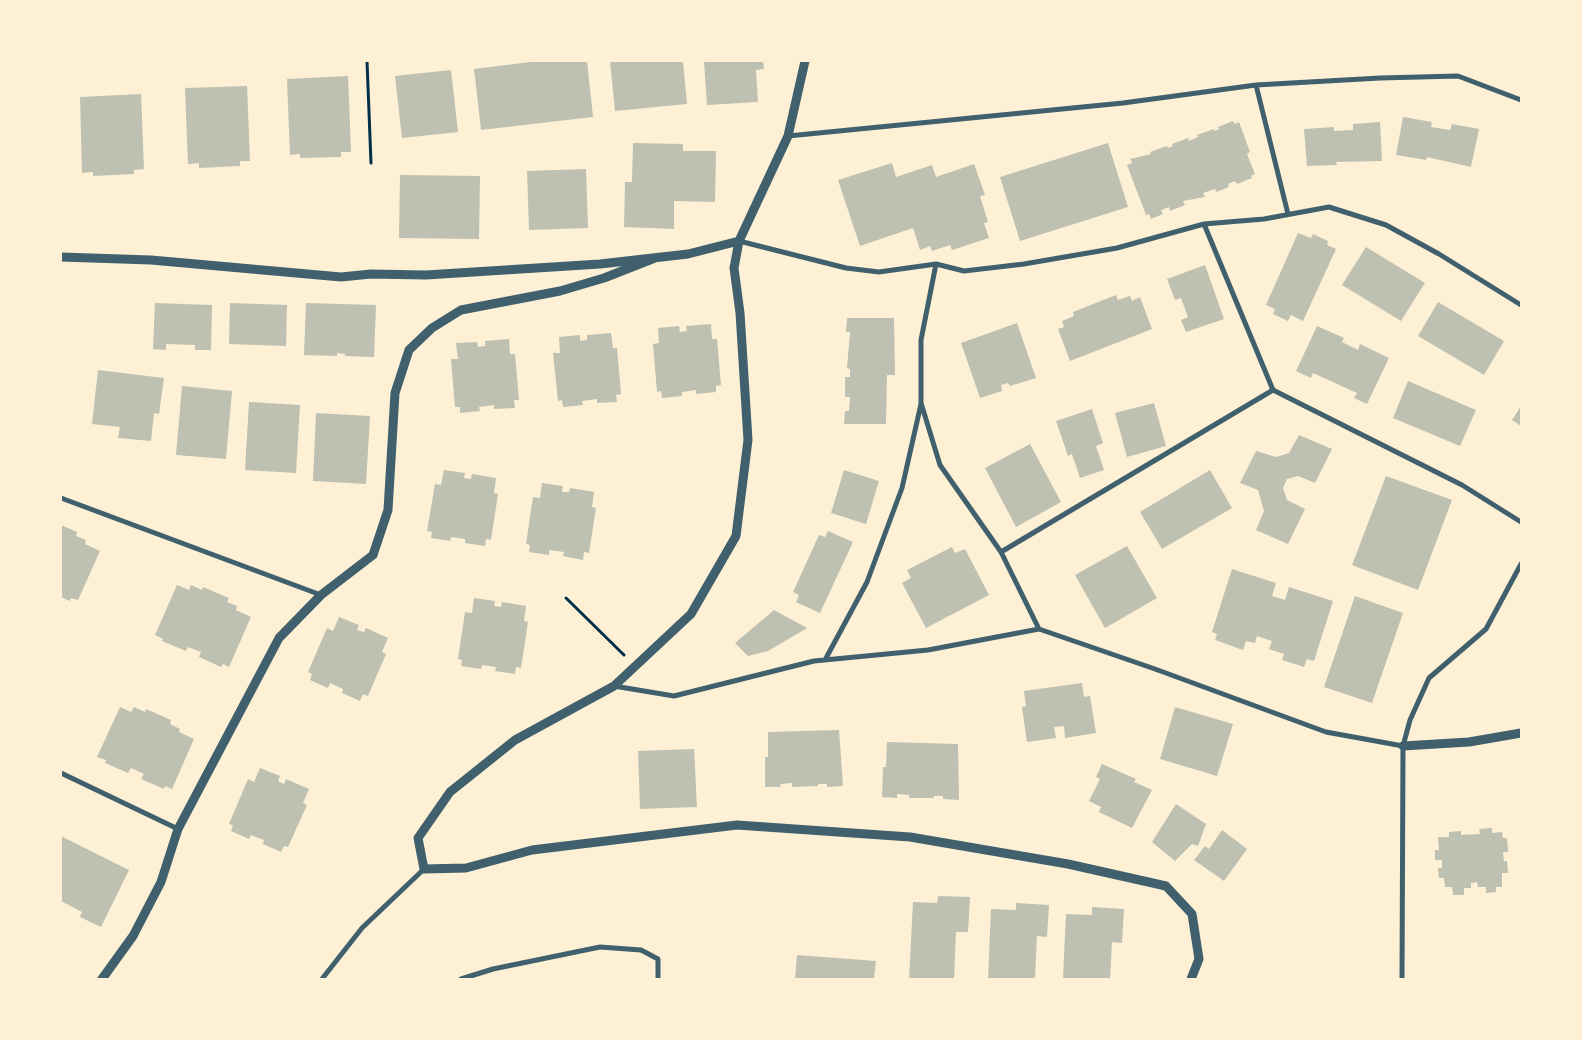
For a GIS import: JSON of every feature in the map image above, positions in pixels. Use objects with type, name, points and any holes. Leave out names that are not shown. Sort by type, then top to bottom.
[{"type":"street","points":[[424,870],[418,838],[450,792],[515,740],[614,686],[691,614],[736,536],[748,440],[740,313],[734,268],[739,241],[788,136],[805,61]]},
{"type":"street","points":[[788,136],[1124,103],[1256,85],[1380,78],[1458,76],[1521,100]]},
{"type":"street","points":[[1256,85],[1288,214]]},
{"type":"street","points":[[61,256],[152,260],[341,277],[371,274],[426,275],[600,264],[688,254],[739,241],[846,268],[879,272],[936,264],[964,271],[1024,264],[1118,248],[1204,224],[1329,207],[1386,225],[1439,254],[1521,305]]},
{"type":"street","points":[[1204,224],[1273,390],[1462,485],[1521,522]]},
{"type":"street","points":[[102,979],[133,936],[157,889],[178,829],[279,638],[321,595],[373,555],[388,510],[395,393],[409,350],[432,328],[460,310],[560,291],[604,278],[655,258]]},
{"type":"street","points":[[825,660],[867,582],[902,488],[921,404],[921,340],[936,264]]},
{"type":"street","points":[[1002,552],[1273,390]]},
{"type":"street","points":[[921,404],[940,465],[1002,552],[1039,630]]},
{"type":"street","points":[[61,498],[321,595]]},
{"type":"street","points":[[1402,979],[1403,746],[1410,720],[1428,678],[1486,629],[1521,564]]},
{"type":"street","points":[[614,686],[674,696],[825,660],[928,650],[1039,630],[1155,668],[1326,732],[1403,746],[1469,742],[1521,733]]},
{"type":"street","points":[[61,773],[178,829]]},
{"type":"street","points":[[322,979],[362,928],[424,870],[466,868],[532,850],[737,825],[910,837],[1068,864],[1166,886],[1192,914],[1199,959],[1192,979]]},
{"type":"street","points":[[461,979],[493,969],[600,947],[641,950],[658,959],[658,979]]},
{"type":"path","points":[[367,61],[371,163]]},
{"type":"path","points":[[566,598],[636,666]]},
{"type":"building","points":[[538,61],[587,61],[593,117],[481,130],[474,69]]},
{"type":"building","points":[[610,61],[683,61],[687,104],[615,111]]},
{"type":"building","points":[[704,61],[763,61],[764,69],[756,70],[758,102],[707,105]]},
{"type":"building","points":[[451,70],[458,132],[402,138],[395,76]]},
{"type":"building","points":[[348,76],[351,152],[341,152],[341,157],[300,158],[300,154],[290,155],[287,79]]},
{"type":"building","points":[[247,86],[250,161],[240,161],[240,166],[199,168],[199,163],[188,164],[185,88]]},
{"type":"building","points":[[141,94],[144,169],[134,170],[134,174],[93,176],[93,172],[82,173],[80,97]]},
{"type":"building","points":[[1403,117],[1432,122],[1431,127],[1450,130],[1452,124],[1479,129],[1471,167],[1427,157],[1426,160],[1396,155]]},
{"type":"building","points":[[1233,121],[1235,124],[1239,122],[1250,152],[1247,154],[1255,174],[1251,176],[1252,178],[1237,184],[1235,181],[1228,184],[1229,187],[1216,192],[1215,189],[1203,193],[1205,197],[1183,201],[1185,205],[1170,211],[1169,207],[1161,210],[1163,214],[1151,219],[1149,214],[1146,215],[1127,165],[1132,163],[1130,159],[1151,154],[1150,152],[1167,146],[1168,148],[1173,146],[1172,144],[1188,138],[1189,141],[1198,137],[1197,135],[1214,129],[1214,131],[1219,129],[1218,127]]},
{"type":"building","points":[[1380,122],[1382,161],[1336,162],[1337,165],[1307,166],[1304,129],[1334,127],[1334,131],[1353,130],[1353,124]]},
{"type":"building","points":[[633,143],[683,144],[683,151],[716,151],[715,202],[674,201],[674,229],[624,227],[625,182],[632,182]]},
{"type":"building","points":[[1108,143],[1128,207],[1020,241],[1000,177]]},
{"type":"building","points":[[892,163],[896,177],[932,165],[936,177],[974,164],[985,195],[980,196],[988,222],[984,223],[989,238],[952,250],[950,245],[932,251],[930,246],[920,250],[913,228],[860,246],[838,180]]},
{"type":"building","points":[[586,169],[588,228],[529,230],[527,171]]},
{"type":"building","points":[[400,175],[480,176],[479,239],[399,238]]},
{"type":"building","points":[[1298,233],[1311,238],[1313,234],[1328,241],[1327,245],[1336,249],[1303,321],[1291,315],[1288,321],[1273,314],[1275,309],[1266,305]]},
{"type":"building","points":[[1366,247],[1425,283],[1401,321],[1342,285]]},
{"type":"building","points":[[1205,265],[1224,319],[1186,332],[1181,320],[1188,317],[1181,298],[1175,300],[1167,279]]},
{"type":"building","points":[[1116,295],[1118,300],[1130,296],[1132,301],[1140,297],[1152,329],[1070,361],[1058,329],[1064,327],[1062,321],[1074,316],[1073,312]]},
{"type":"building","points":[[1438,302],[1504,341],[1484,375],[1418,336]]},
{"type":"building","points":[[155,303],[212,305],[211,350],[195,350],[195,345],[166,344],[166,350],[153,349]]},
{"type":"building","points":[[230,303],[287,305],[286,346],[229,344]]},
{"type":"building","points":[[306,303],[376,305],[374,357],[345,356],[345,354],[337,353],[337,356],[304,355]]},
{"type":"building","points":[[847,318],[894,318],[895,375],[887,375],[886,424],[844,424],[845,411],[849,411],[850,397],[845,397],[845,377],[850,377],[850,369],[847,368],[850,332],[846,332]]},
{"type":"building","points":[[1017,323],[1036,378],[1010,386],[1008,383],[1001,385],[1002,391],[980,398],[961,343]]},
{"type":"building","points":[[711,324],[712,339],[717,339],[721,385],[716,386],[716,392],[696,394],[696,390],[682,392],[682,396],[662,398],[661,391],[657,392],[653,344],[659,343],[658,328],[679,326],[680,332],[687,331],[686,326]]},
{"type":"building","points":[[1317,326],[1344,338],[1342,342],[1358,350],[1360,344],[1389,358],[1367,404],[1354,398],[1357,393],[1313,373],[1311,378],[1296,371]]},
{"type":"building","points":[[611,333],[613,348],[617,348],[621,394],[616,395],[617,402],[597,403],[597,399],[582,401],[583,405],[563,407],[562,400],[558,401],[553,353],[560,353],[559,337],[580,335],[580,341],[587,340],[587,335]]},
{"type":"building","points":[[509,339],[510,354],[515,354],[519,400],[514,400],[515,408],[494,409],[494,405],[479,407],[480,411],[460,413],[460,407],[455,407],[451,359],[458,359],[456,343],[477,342],[478,347],[485,346],[485,341]]},
{"type":"building","points":[[98,370],[164,378],[159,414],[154,413],[151,441],[118,438],[120,427],[92,424]]},
{"type":"building","points":[[1408,381],[1476,410],[1460,446],[1393,418]]},
{"type":"building","points":[[182,386],[232,391],[226,459],[176,455]]},
{"type":"building","points":[[249,402],[300,405],[296,473],[245,470]]},
{"type":"building","points":[[1154,403],[1166,446],[1127,457],[1115,413]]},
{"type":"building","points":[[1521,406],[1521,426],[1512,420]]},
{"type":"building","points":[[1092,409],[1103,443],[1096,446],[1104,470],[1080,478],[1072,454],[1068,456],[1056,421]]},
{"type":"building","points":[[316,413],[370,416],[366,484],[313,481]]},
{"type":"building","points":[[1299,435],[1332,449],[1315,483],[1298,476],[1287,479],[1283,488],[1287,500],[1305,509],[1288,544],[1256,530],[1264,511],[1258,490],[1240,483],[1256,451],[1276,457],[1289,453]]},
{"type":"building","points":[[1030,444],[1061,502],[1016,527],[985,468]]},
{"type":"building","points":[[444,470],[465,473],[464,478],[471,479],[472,474],[496,478],[494,493],[498,494],[491,540],[486,539],[485,546],[465,543],[465,539],[451,537],[450,541],[431,538],[432,532],[427,531],[435,484],[441,485]]},
{"type":"building","points":[[844,470],[879,481],[866,524],[831,513]]},
{"type":"building","points":[[1210,470],[1232,508],[1162,549],[1140,512]]},
{"type":"building","points":[[1386,476],[1452,500],[1418,590],[1352,565]]},
{"type":"building","points":[[542,483],[563,486],[562,492],[569,492],[570,488],[594,492],[592,507],[596,508],[589,553],[584,552],[583,560],[563,556],[564,552],[549,550],[549,555],[529,552],[530,545],[526,544],[533,497],[540,498]]},
{"type":"building","points":[[61,525],[77,532],[76,536],[86,540],[85,544],[100,551],[78,600],[71,598],[70,601],[61,597]]},
{"type":"building","points":[[828,531],[853,542],[820,613],[796,602],[799,595],[793,592],[819,535],[825,537]]},
{"type":"building","points":[[1127,546],[1157,598],[1105,628],[1075,575]]},
{"type":"building","points":[[952,547],[955,553],[965,549],[989,595],[926,628],[902,583],[911,578],[907,570]]},
{"type":"building","points":[[1232,569],[1276,583],[1272,596],[1285,600],[1289,587],[1333,601],[1314,661],[1307,659],[1304,667],[1282,660],[1284,654],[1269,649],[1272,641],[1257,636],[1255,643],[1246,641],[1243,650],[1215,640],[1217,634],[1212,632]]},
{"type":"building","points":[[177,585],[189,590],[191,585],[202,590],[203,587],[229,598],[227,602],[237,606],[236,610],[251,617],[229,667],[223,664],[221,667],[199,657],[201,652],[188,647],[186,651],[162,641],[163,639],[155,635]]},
{"type":"building","points":[[1355,596],[1403,613],[1372,703],[1324,687]]},
{"type":"building","points":[[474,598],[495,601],[494,606],[501,607],[502,602],[526,606],[524,621],[528,622],[521,668],[516,667],[515,674],[495,671],[496,667],[482,665],[481,669],[461,666],[462,660],[458,659],[465,612],[472,613]]},
{"type":"building","points":[[774,610],[807,628],[768,651],[748,656],[735,643]]},
{"type":"building","points":[[339,617],[359,625],[357,630],[364,632],[366,628],[388,638],[382,652],[386,654],[368,696],[363,694],[360,701],[342,693],[343,689],[330,683],[328,688],[310,680],[312,674],[308,672],[327,628],[333,631]]},
{"type":"building","points":[[1082,683],[1084,697],[1090,696],[1096,733],[1065,738],[1064,726],[1054,727],[1056,738],[1027,742],[1022,707],[1026,706],[1024,691]]},
{"type":"building","points":[[120,707],[131,712],[134,707],[145,712],[146,709],[171,720],[170,724],[180,729],[179,732],[194,739],[172,789],[165,786],[164,789],[141,779],[144,774],[131,768],[128,773],[105,763],[106,760],[97,757]]},
{"type":"building","points":[[1175,707],[1233,724],[1217,776],[1160,759]]},
{"type":"building","points":[[839,730],[843,786],[827,787],[827,784],[818,784],[818,786],[792,787],[792,783],[780,784],[781,787],[765,787],[765,757],[768,757],[768,732]]},
{"type":"building","points":[[887,742],[958,744],[959,800],[943,799],[943,796],[909,798],[909,795],[897,794],[897,798],[882,797],[883,767],[886,767]]},
{"type":"building","points":[[694,749],[697,807],[640,809],[638,751]]},
{"type":"building","points":[[1102,764],[1136,779],[1134,782],[1152,790],[1132,828],[1099,812],[1101,807],[1089,801],[1100,779],[1096,777]]},
{"type":"building","points":[[260,768],[280,776],[278,781],[284,784],[286,779],[309,789],[303,803],[307,805],[288,847],[284,846],[281,852],[263,844],[264,840],[251,835],[249,839],[231,831],[233,825],[229,824],[248,779],[254,782]]},
{"type":"building","points":[[1176,804],[1206,824],[1198,846],[1192,844],[1175,861],[1152,842]]},
{"type":"building","points":[[1492,828],[1492,833],[1502,832],[1503,838],[1507,838],[1508,852],[1503,852],[1504,861],[1507,861],[1508,873],[1502,873],[1502,887],[1496,887],[1496,892],[1486,893],[1486,887],[1478,887],[1477,882],[1471,883],[1471,888],[1464,888],[1464,895],[1453,895],[1452,887],[1445,887],[1444,878],[1439,878],[1438,868],[1442,868],[1442,860],[1435,860],[1435,850],[1439,850],[1438,837],[1449,837],[1449,832],[1461,831],[1461,835],[1480,834],[1479,829]]},
{"type":"building","points":[[1222,830],[1247,849],[1224,881],[1194,860],[1205,846],[1209,849]]},
{"type":"building","points":[[61,836],[129,870],[101,927],[80,917],[82,912],[61,901]]},
{"type":"building","points":[[938,896],[970,897],[968,932],[956,932],[954,979],[909,979],[913,902],[937,903]]},
{"type":"building","points":[[1016,903],[1049,905],[1047,937],[1037,936],[1035,979],[988,979],[991,909],[1016,910]]},
{"type":"building","points":[[1092,907],[1124,909],[1122,943],[1112,942],[1110,979],[1063,979],[1066,914],[1092,915]]},
{"type":"building","points":[[797,955],[876,961],[874,979],[795,979]]}]
